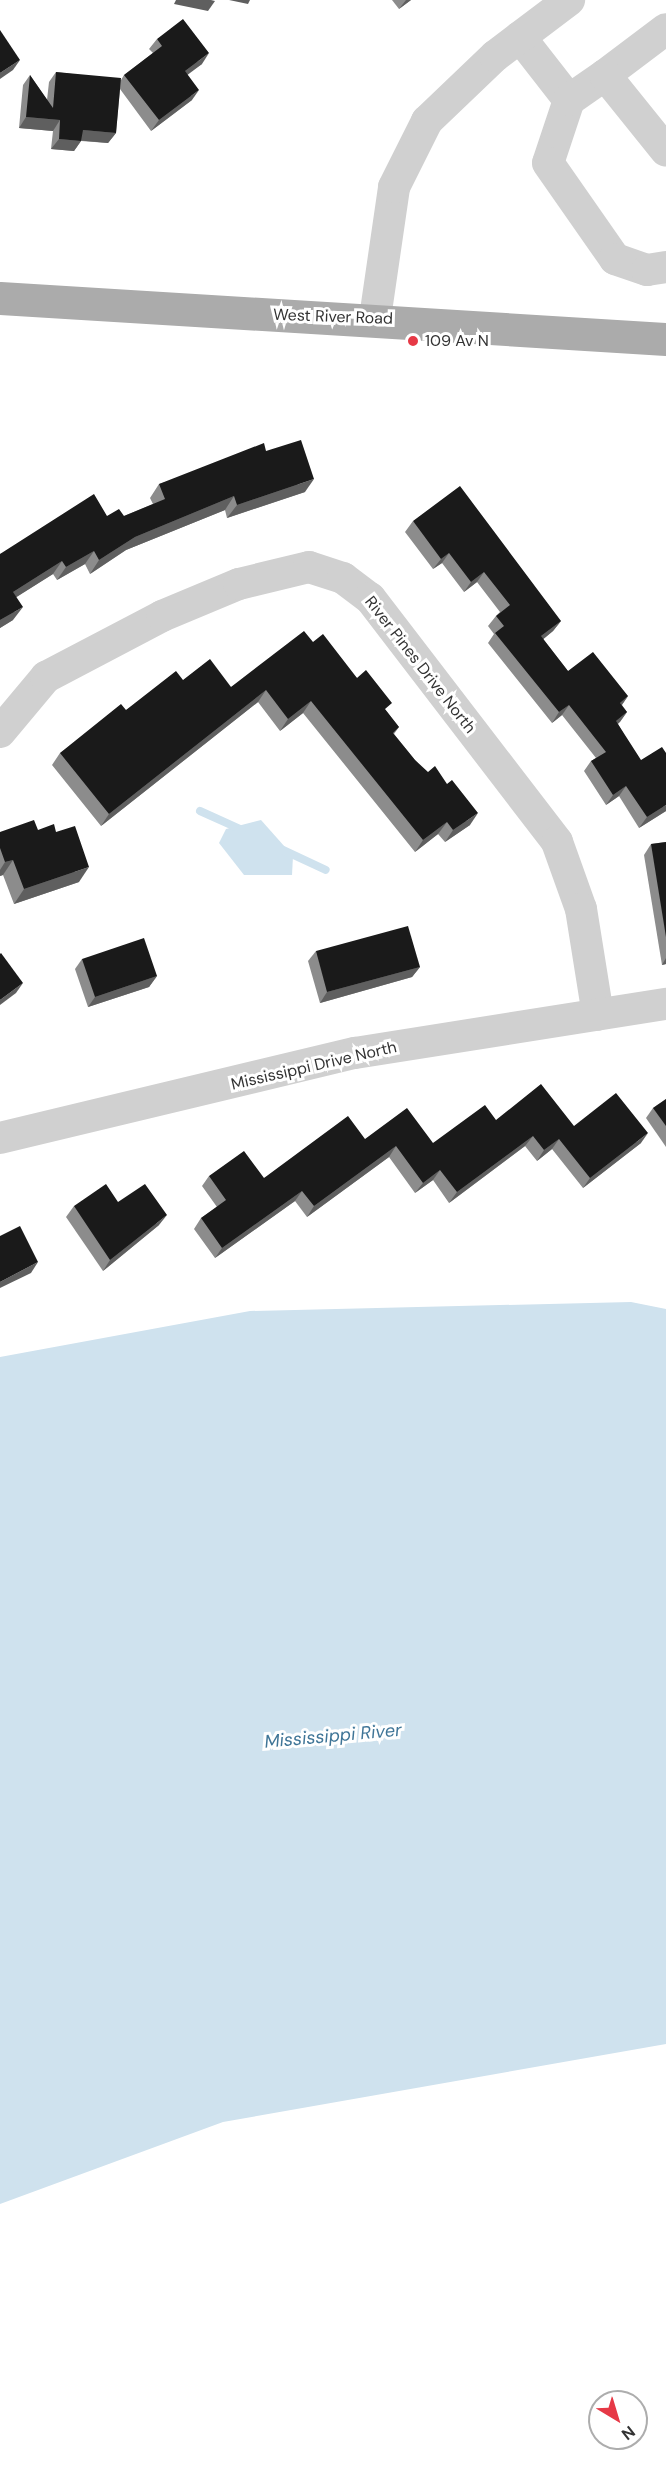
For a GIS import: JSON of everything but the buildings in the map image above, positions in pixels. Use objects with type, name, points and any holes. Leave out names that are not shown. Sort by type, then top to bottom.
[{"type":"main road","name":"West River Road","points":[[0,298],[375,318],[666,339]]},
{"type":"street","points":[[375,318],[394,187],[412,145],[447,98],[569,0]]},
{"type":"street","points":[[666,29],[569,100],[548,163],[615,260],[647,270],[666,267]]},
{"type":"street","points":[[520,38],[569,100]]},
{"type":"street","points":[[605,75],[666,151]]},
{"type":"street","name":"River Pines Drive North","points":[[0,732],[46,677],[162,616],[239,584],[309,567],[343,578],[370,598],[557,842],[581,909],[597,1015]]},
{"type":"street","name":"Mississippi Drive North","points":[[0,1138],[355,1053],[666,1004]]},
{"type":"water","points":[[261,820],[293,856],[292,875],[244,875],[219,843],[226,829]]},
{"type":"water","name":"Mississippi River","points":[[631,1302],[666,1309],[666,2044],[223,2122],[0,2204],[0,1357],[250,1311]]},
{"type":"waterway","points":[[200,811],[242,830]]},
{"type":"waterway","points":[[283,850],[326,870]]},
{"type":"place","name":"109 Av N","points":[[413,341]]}]
